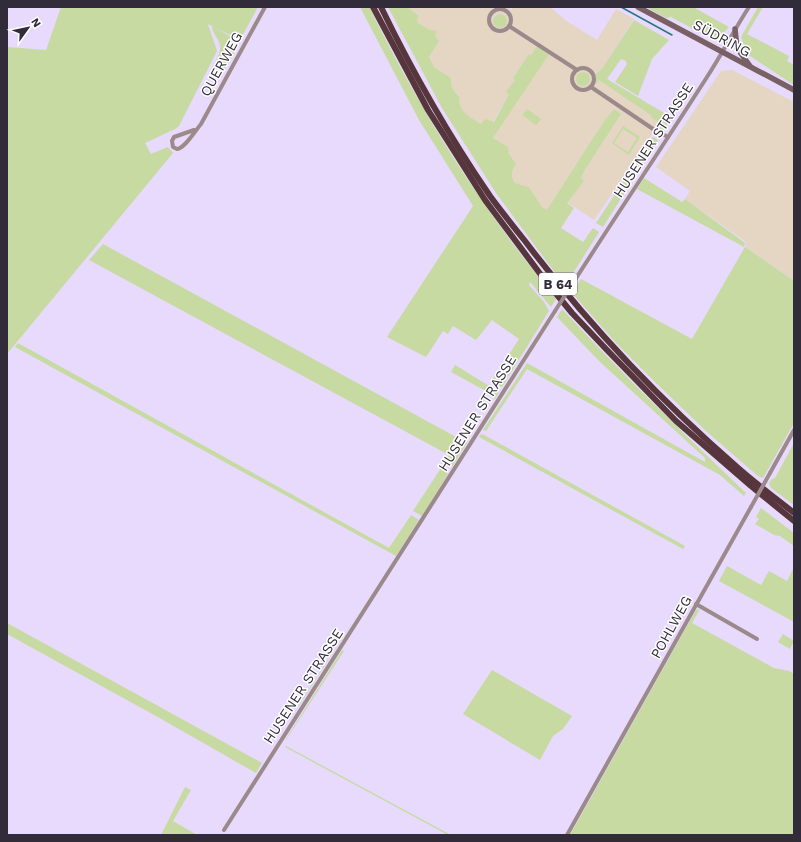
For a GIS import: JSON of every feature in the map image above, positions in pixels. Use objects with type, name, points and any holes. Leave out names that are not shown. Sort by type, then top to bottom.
[{"type":"highway","name":"B 64","points":[[373,7],[436,123],[485,200],[544,279],[606,349],[676,421],[794,521]]},
{"type":"highway","name":"B 64","points":[[381,7],[403,53],[435,109],[491,196],[552,276],[611,345],[684,418],[738,468],[794,513]]},
{"type":"main road","name":"SÜDRING","points":[[638,7],[794,90]]},
{"type":"main road","points":[[735,29],[738,48],[752,68]]},
{"type":"street","name":"QUERWEG","points":[[194,130],[192,136],[181,148],[177,149],[173,147],[172,141],[174,137],[194,130],[204,120],[265,7]]},
{"type":"street","points":[[506,12],[509,7]]},
{"type":"street","name":"HUSENER STRASSE","points":[[224,830],[453,472],[604,232],[668,137],[749,7]]},
{"type":"street","points":[[501,10],[506,12],[511,19],[509,26],[505,30],[494,30],[489,23],[491,14],[501,10]]},
{"type":"street","points":[[509,26],[577,70]]},
{"type":"street","points":[[585,68],[591,72],[594,81],[591,87],[585,90],[578,89],[574,85],[572,77],[577,70],[585,68]]},
{"type":"street","points":[[591,87],[653,129],[668,137]]},
{"type":"street","name":"POHLWEG","points":[[567,835],[794,430]]},
{"type":"street","points":[[696,604],[757,639]]},
{"type":"shaded area","points":[[407,7],[506,7],[512,10],[512,7],[550,7],[565,20],[597,40],[616,9],[634,19],[603,67],[599,70],[597,78],[661,121],[594,220],[567,202],[584,181],[581,178],[586,168],[621,114],[614,109],[604,121],[547,211],[542,207],[529,187],[515,183],[511,178],[511,171],[516,164],[509,154],[508,147],[493,138],[548,54],[528,55],[513,78],[515,80],[509,94],[493,122],[481,124],[461,111],[458,102],[460,97],[452,88],[450,83],[451,78],[434,67],[429,57],[439,41],[430,30],[418,23],[417,19],[419,16]],"holes":[[[498,14],[504,15],[507,18],[507,23],[502,28],[496,27],[493,23],[494,16]]]},
{"type":"shaded area","points":[[732,70],[794,102],[794,281],[745,247],[746,242],[685,199],[690,191],[656,167],[721,71]]},
{"type":"green space","points":[[61,7],[258,7],[240,40],[214,27],[240,42],[223,72],[221,69],[212,69],[219,55],[220,44],[212,29],[212,26],[208,24],[217,51],[179,126],[145,143],[151,154],[168,147],[173,153],[7,354],[7,47],[46,50]]},
{"type":"green space","points":[[360,7],[369,7],[408,81],[450,153],[499,224],[556,299],[551,307],[530,282],[529,285],[544,302],[549,311],[502,387],[492,381],[519,339],[492,320],[476,340],[453,326],[448,334],[443,331],[426,357],[387,337],[473,206],[419,120]]},
{"type":"green space","points":[[388,7],[407,7],[419,16],[417,19],[418,23],[430,30],[437,31],[435,36],[439,41],[429,57],[434,67],[451,78],[453,89],[460,97],[459,102],[462,110],[481,124],[485,119],[494,122],[509,94],[506,92],[515,80],[513,78],[528,55],[532,54],[537,46],[549,54],[493,138],[508,147],[509,154],[516,164],[512,174],[512,178],[515,183],[529,187],[542,207],[547,210],[604,121],[614,109],[621,114],[586,168],[581,178],[584,181],[567,203],[574,208],[561,228],[583,242],[593,228],[599,232],[565,286],[496,193],[442,108]]},
{"type":"green space","points":[[646,7],[693,7],[729,27],[718,39],[714,40],[671,17],[666,18]]},
{"type":"green space","points":[[758,7],[763,7],[747,34],[789,56],[787,61],[794,65],[794,85],[747,54],[741,37]]},
{"type":"green space","points":[[497,14],[503,14],[507,18],[507,24],[503,28],[497,28],[493,24],[493,18]]},
{"type":"green space","points":[[634,20],[669,40],[652,59],[638,96],[615,82],[627,64],[626,61],[621,59],[607,79],[671,117],[663,131],[660,129],[660,123],[651,117],[651,115],[599,80],[596,84],[596,74],[603,67]]},
{"type":"green space","points":[[580,72],[586,72],[590,76],[590,82],[586,86],[580,86],[576,82],[576,76]]},
{"type":"green space","points":[[527,109],[541,119],[536,125],[522,115]]},
{"type":"green space","points":[[623,126],[640,137],[629,155],[612,143]],"holes":[[[623,129],[637,138],[628,152],[614,143]]]},
{"type":"green space","points":[[653,137],[658,140],[603,227],[596,223]]},
{"type":"green space","points":[[644,178],[682,202],[685,199],[745,243],[744,247],[637,189]]},
{"type":"green space","points":[[103,244],[467,443],[452,467],[444,463],[449,455],[89,260]]},
{"type":"green space","points":[[745,247],[794,281],[794,423],[763,478],[758,476],[706,431],[656,383],[617,344],[572,293],[581,279],[692,339]]},
{"type":"green space","points":[[562,309],[652,402],[746,493],[744,496],[720,475],[527,369],[486,431],[483,430],[527,363],[705,462],[705,458],[599,361],[557,317]]},
{"type":"green space","points":[[18,343],[389,548],[411,515],[419,520],[396,556],[15,347]]},
{"type":"green space","points":[[455,365],[499,392],[495,399],[486,391],[451,372]]},
{"type":"green space","points":[[481,434],[685,546],[683,549],[479,437]]},
{"type":"green space","points":[[794,443],[794,505],[771,488],[769,483],[775,478]]},
{"type":"green space","points":[[441,468],[448,474],[422,516],[413,511]]},
{"type":"green space","points":[[761,508],[794,533],[794,546],[780,536],[774,535],[755,524],[759,519],[756,517]]},
{"type":"green space","points":[[727,566],[761,585],[769,571],[787,581],[794,567],[794,622],[719,581]]},
{"type":"green space","points":[[362,607],[299,706],[298,706]]},
{"type":"green space","points":[[700,609],[692,623],[774,668],[789,671],[794,674],[794,835],[570,835],[696,610]]},
{"type":"green space","points":[[7,623],[262,763],[256,773],[7,634]]},
{"type":"green space","points":[[783,634],[794,641],[790,649],[778,642]]},
{"type":"green space","points":[[342,650],[344,651],[286,740],[286,739]]},
{"type":"green space","points":[[492,670],[572,716],[563,729],[553,736],[540,760],[463,714]]},
{"type":"green space","points":[[286,746],[451,835],[448,835],[285,747]]},
{"type":"green space","points":[[185,787],[191,790],[173,821],[197,835],[161,835]]},
{"type":"waterway","points":[[621,7],[672,35]]}]
